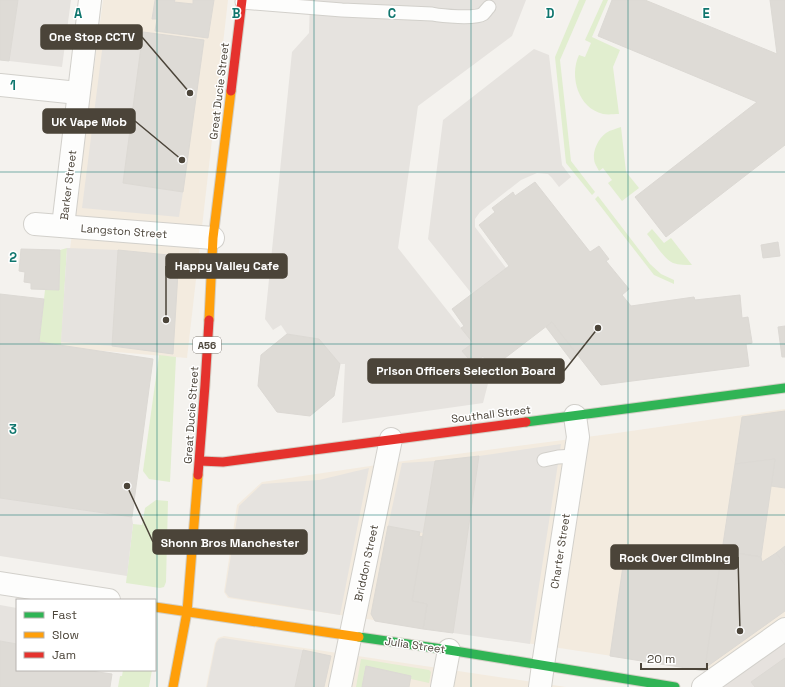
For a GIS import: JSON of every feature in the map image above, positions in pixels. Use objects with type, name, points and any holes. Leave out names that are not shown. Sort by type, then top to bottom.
[{"type":"main road","name":"Great Ducie Street","points":[[173,687],[187,612],[200,461],[213,238],[242,1]]},
{"type":"main road","name":"Southall Street","points":[[200,461],[223,462],[785,388]]},
{"type":"main road","name":"Julia Street","points":[[156,607],[449,650],[675,687]]},
{"type":"street","name":"Barker Street","points":[[63,226],[90,0]]},
{"type":"street","points":[[0,85],[78,93]]},
{"type":"street","name":"Langston Street","points":[[35,224],[213,238]]},
{"type":"street","name":"Charter Street","points":[[540,687],[578,437],[575,416]]},
{"type":"street","name":"Briddon Street","points":[[340,687],[392,439]]},
{"type":"street","points":[[0,583],[68,597],[95,599]]},
{"type":"street","points":[[703,687],[785,629]]},
{"type":"street","points":[[442,687],[449,650]]},
{"type":"lane","points":[[242,1],[342,10],[446,16],[474,16],[483,14],[489,7]]},
{"type":"lane","points":[[544,460],[575,456]]},
{"type":"shaded area","points":[[18,0],[71,0],[62,67],[9,61]]},
{"type":"shaded area","points":[[103,0],[228,0],[187,358],[57,347]]},
{"type":"shaded area","points":[[310,0],[526,0],[512,36],[418,106],[398,248],[473,343],[463,352],[473,364],[483,356],[492,368],[483,403],[342,423],[345,364],[340,364],[319,339],[287,334],[281,325],[273,330],[265,319],[292,52],[309,33]]},
{"type":"shaded area","points":[[105,27],[143,32],[123,183],[183,192],[179,217],[82,208]]},
{"type":"shaded area","points":[[534,49],[549,55],[562,165],[571,177],[559,187],[548,174],[537,173],[521,180],[480,212],[475,219],[475,227],[506,268],[472,294],[428,239],[443,120]]},
{"type":"shaded area","points":[[67,248],[118,250],[112,346],[61,342]]},
{"type":"shaded area","points":[[785,409],[785,617],[711,671],[228,598],[224,592],[237,505],[262,482]]},
{"type":"shaded area","points":[[561,444],[530,644],[453,633],[479,456]]},
{"type":"shaded area","points":[[435,461],[423,533],[388,526],[402,463]]},
{"type":"shaded area","points":[[369,468],[340,615],[229,597],[225,592],[239,506],[262,484],[319,480]]},
{"type":"shaded area","points":[[0,498],[132,517],[133,524],[127,576],[0,556]]},
{"type":"shaded area","points":[[0,605],[16,608],[16,644],[0,641]]},
{"type":"shaded area","points":[[224,636],[566,687],[206,687],[215,643],[218,638]]},
{"type":"shaded area","points":[[223,638],[303,650],[295,687],[207,687],[216,643],[219,639]]},
{"type":"shaded area","points":[[785,641],[785,687],[720,687]]},
{"type":"green space","points":[[579,0],[586,0],[560,60],[571,161],[595,192],[592,195],[566,163],[555,57]]},
{"type":"green space","points":[[603,0],[608,0],[592,37],[620,50],[613,67],[619,114],[603,114],[594,111],[582,98],[576,81],[576,63],[579,55],[585,57],[591,43],[585,40]]},
{"type":"green space","points":[[621,127],[626,172],[639,188],[622,201],[608,183],[612,180],[603,168],[599,171],[594,162],[594,152],[603,135],[609,131]]},
{"type":"green space","points":[[598,196],[650,264],[661,274],[674,280],[674,284],[654,275],[595,199]]},
{"type":"green space","points":[[652,229],[664,243],[671,238],[692,265],[675,264],[666,258],[647,234]]},
{"type":"green space","points":[[67,248],[61,345],[39,342],[45,290],[59,290],[60,250]]},
{"type":"green space","points":[[159,355],[176,357],[170,482],[149,479],[143,471]]},
{"type":"green space","points":[[156,500],[168,501],[166,582],[164,587],[160,588],[126,583],[133,524],[142,525],[145,508]]},
{"type":"green space","points":[[361,659],[429,670],[431,672],[429,683],[411,679],[411,676],[366,666],[362,687],[356,687]]},
{"type":"green space","points":[[123,671],[152,671],[149,687],[118,687],[120,676],[122,676]]},
{"type":"building","points":[[0,0],[18,0],[9,61],[0,60]]},
{"type":"building","points":[[155,0],[175,0],[174,2],[193,4],[193,0],[214,0],[208,38],[155,31],[157,19],[152,19]]},
{"type":"building","points":[[612,0],[645,0],[777,54],[770,0],[785,0],[785,145],[666,237],[635,197],[757,102],[598,36]]},
{"type":"building","points":[[143,32],[204,40],[183,192],[123,183]]},
{"type":"building","points":[[535,182],[590,252],[599,246],[609,259],[606,261],[629,289],[622,295],[631,306],[694,297],[695,300],[740,295],[742,318],[748,317],[752,342],[746,344],[749,366],[601,385],[552,322],[492,368],[483,356],[473,364],[462,351],[473,343],[461,328],[464,326],[452,309],[509,266],[479,225],[495,212],[492,208],[513,192],[515,196]]},
{"type":"building","points":[[778,242],[780,256],[763,258],[761,245]]},
{"type":"building","points":[[21,249],[60,250],[59,290],[31,289],[31,283],[24,282],[25,272],[19,271]]},
{"type":"building","points":[[118,250],[179,256],[173,354],[112,346]]},
{"type":"building","points":[[0,294],[44,299],[39,342],[153,359],[132,517],[0,498]]},
{"type":"building","points":[[552,322],[577,355],[571,360],[546,327]]},
{"type":"building","points":[[785,326],[785,357],[782,357],[778,327]]},
{"type":"building","points":[[287,334],[319,339],[340,364],[334,396],[310,416],[277,412],[258,386],[261,355]]},
{"type":"building","points":[[785,411],[785,488],[771,486],[775,459],[735,464],[742,417]]},
{"type":"building","points":[[479,456],[453,633],[423,629],[427,604],[412,601],[435,461]]},
{"type":"building","points":[[775,459],[761,557],[722,551],[735,464]]},
{"type":"building","points":[[388,526],[420,532],[419,536],[423,537],[412,601],[427,604],[423,629],[375,621],[371,614]]},
{"type":"building","points":[[785,546],[785,565],[776,553]]},
{"type":"building","points":[[639,549],[654,551],[653,555],[709,564],[710,559],[721,561],[705,671],[610,656],[625,552],[638,554]]},
{"type":"building","points":[[722,551],[761,557],[762,562],[776,553],[785,565],[785,611],[705,668]]},
{"type":"building","points":[[0,641],[16,644],[16,671],[91,671],[112,674],[110,687],[0,687]]},
{"type":"building","points":[[303,650],[331,656],[324,687],[295,687]]},
{"type":"building","points":[[785,658],[785,687],[755,687],[751,682]]},
{"type":"building","points":[[366,666],[411,676],[409,687],[362,687]]},
{"type":"traffic: fast","points":[[526,422],[785,388]]},
{"type":"traffic: fast","points":[[359,637],[449,650],[675,687]]},
{"type":"traffic: slow","points":[[209,320],[213,238],[231,91]]},
{"type":"traffic: slow","points":[[173,687],[187,612],[198,475]]},
{"type":"traffic: slow","points":[[156,607],[359,637]]},
{"type":"traffic: jam","points":[[231,91],[242,0]]},
{"type":"traffic: jam","points":[[198,475],[209,320]]},
{"type":"traffic: jam","points":[[200,461],[223,462],[526,422]]},
{"type":"place","name":"One Stop CCTV","points":[[190,93]]},
{"type":"place","name":"UK Vape Mob","points":[[182,160]]},
{"type":"place","name":"Happy Valley Cafe","points":[[166,320]]},
{"type":"place","name":"Prison Officers Selection Board","points":[[598,328]]},
{"type":"place","name":"Shonn Bros Manchester","points":[[127,486]]},
{"type":"place","name":"Rock Over Climbing","points":[[740,631]]}]
